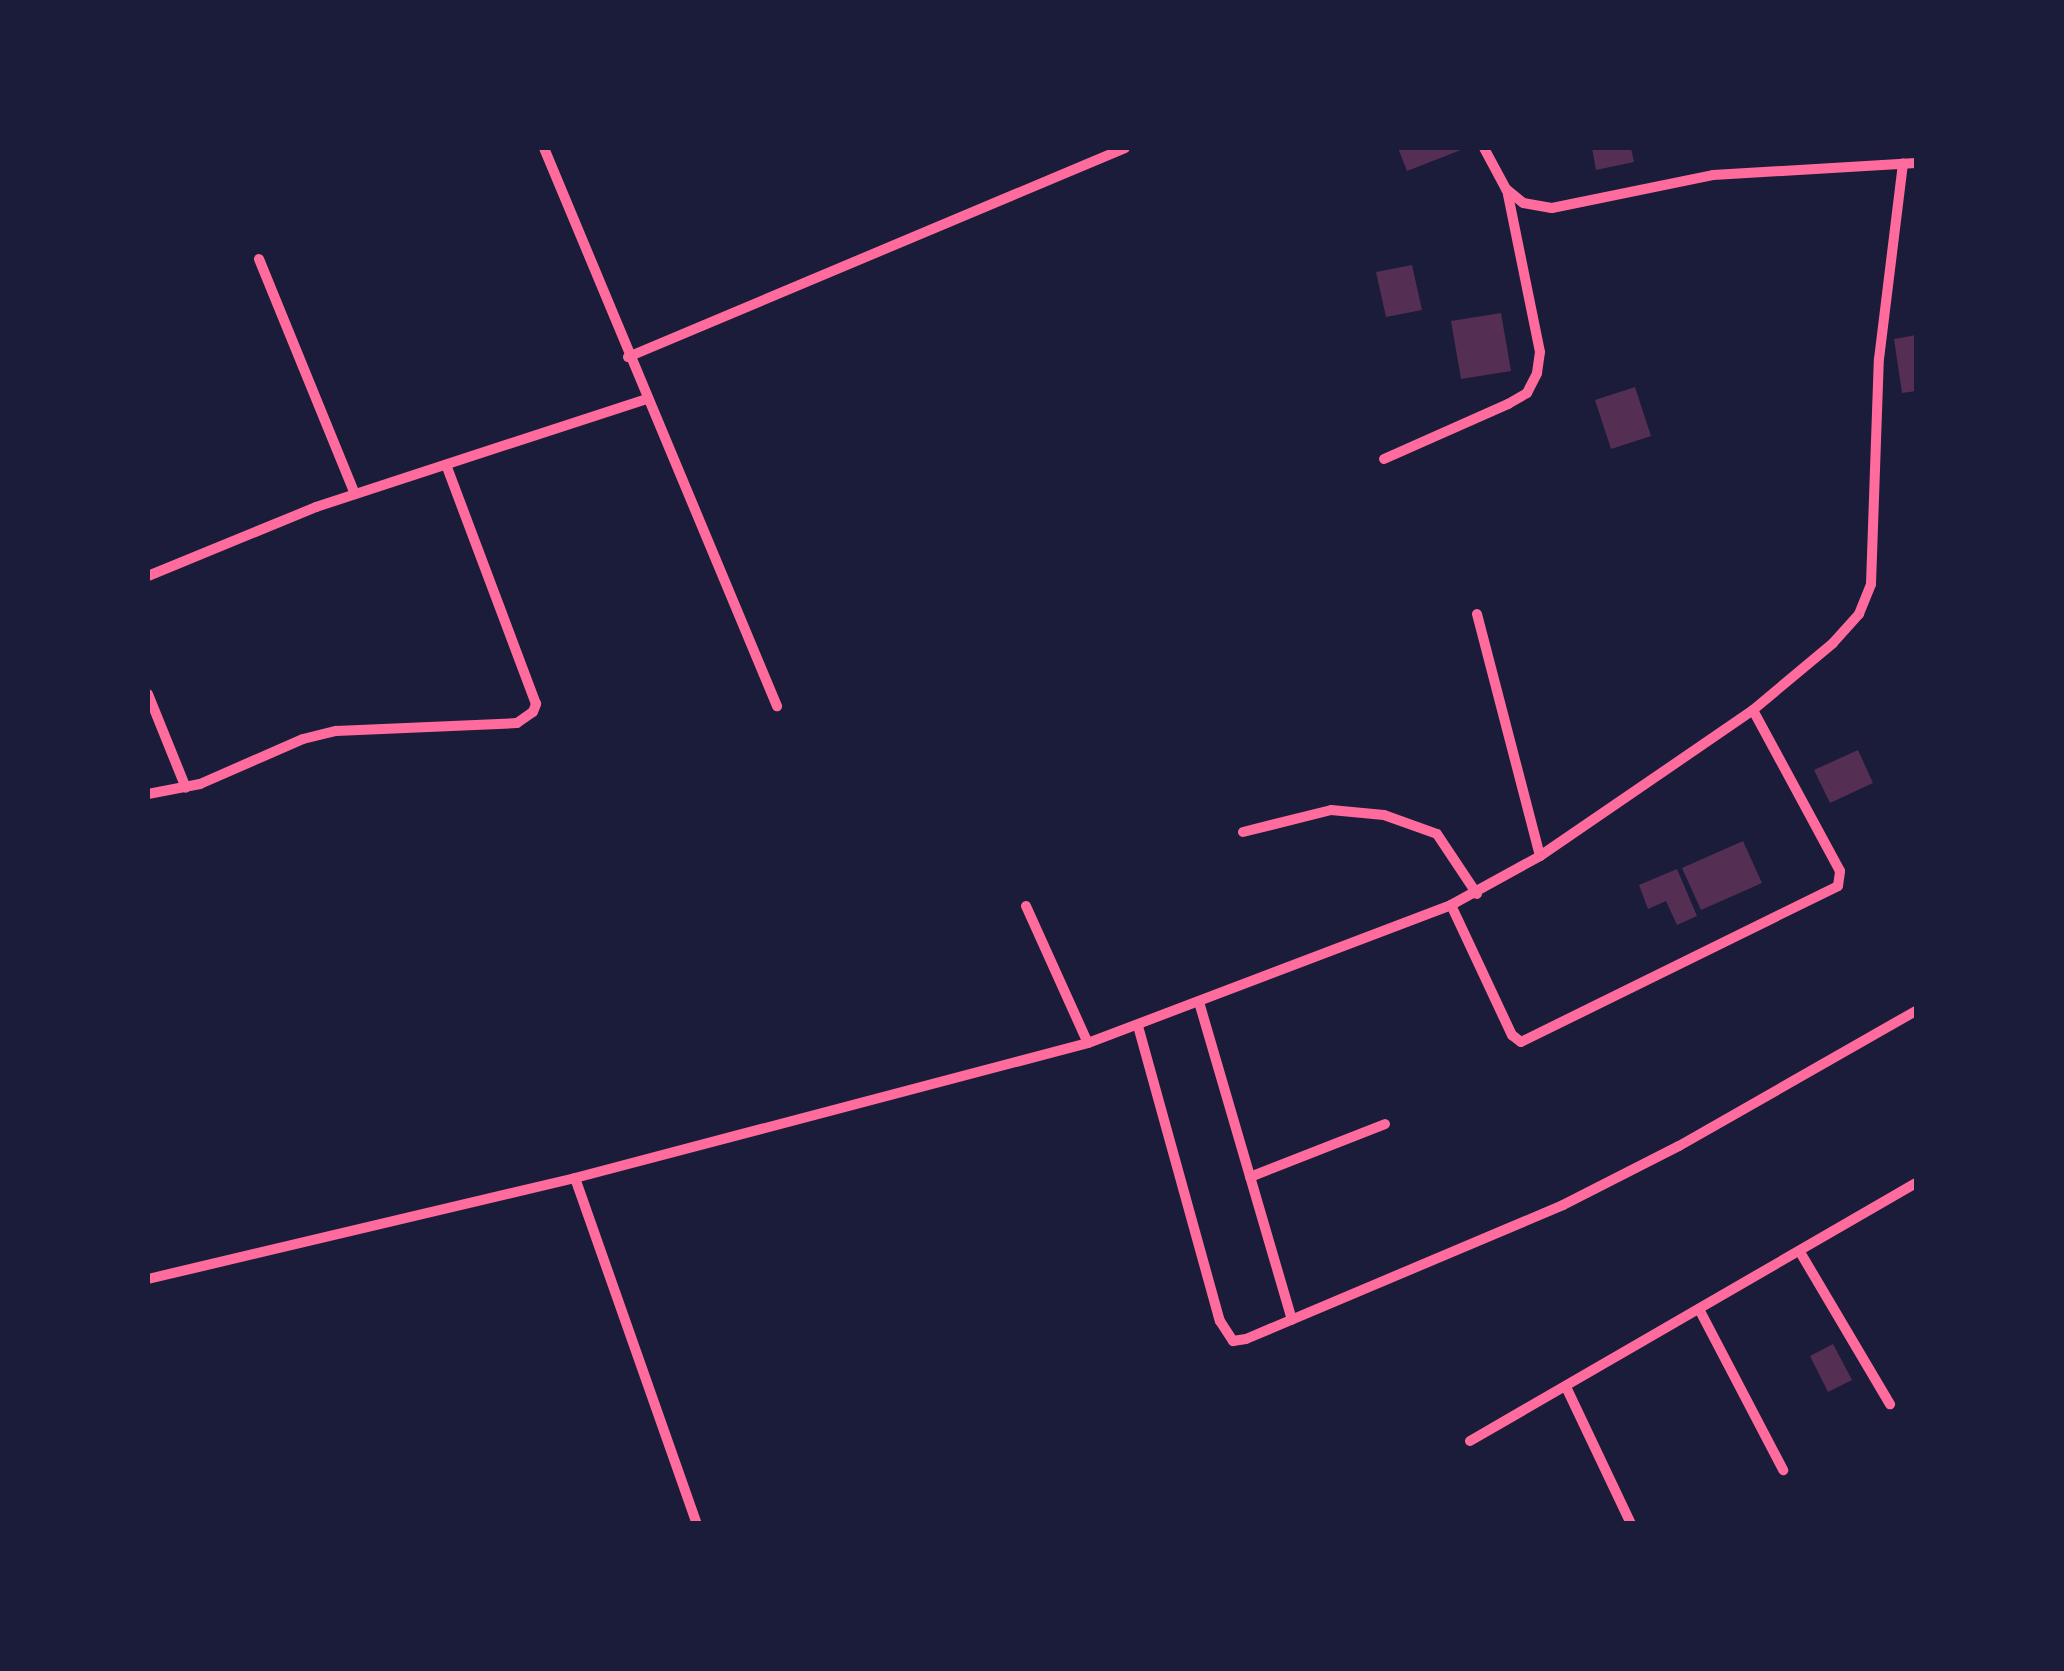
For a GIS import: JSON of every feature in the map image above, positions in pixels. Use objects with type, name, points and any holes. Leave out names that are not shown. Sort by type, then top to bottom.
[{"type":"street","points":[[544,148],[776,706]]},
{"type":"street","points":[[628,357],[1125,148]]},
{"type":"street","points":[[1384,460],[1508,404],[1526,393],[1537,374],[1540,352],[1506,190],[1484,148]]},
{"type":"street","points":[[148,1279],[574,1178],[1088,1044],[1477,894],[1540,856],[1753,710],[1833,643],[1859,614],[1871,584],[1875,408],[1903,163]]},
{"type":"street","points":[[1506,190],[1523,203],[1552,208],[1713,176],[1916,163]]},
{"type":"street","points":[[259,260],[355,494]]},
{"type":"street","points":[[148,576],[355,494],[646,398]]},
{"type":"street","points":[[148,794],[186,788],[303,740],[336,731],[517,723],[533,712],[536,704],[446,465]]},
{"type":"street","points":[[1477,614],[1540,856]]},
{"type":"street","points":[[148,694],[186,788]]},
{"type":"street","points":[[1450,905],[1512,1035],[1520,1042],[1838,886],[1840,871],[1753,710]]},
{"type":"street","points":[[1243,832],[1331,810],[1384,816],[1437,834],[1477,894]]},
{"type":"street","points":[[1026,906],[1088,1044]]},
{"type":"street","points":[[1199,1002],[1292,1320]]},
{"type":"street","points":[[1138,1026],[1224,1334],[1233,1341],[1246,1339],[1563,1205],[1679,1146],[1916,1011]]},
{"type":"street","points":[[1250,1177],[1385,1124]]},
{"type":"street","points":[[574,1178],[697,1524]]},
{"type":"street","points":[[1470,1441],[1916,1183]]},
{"type":"street","points":[[1800,1252],[1890,1404]]},
{"type":"street","points":[[1699,1308],[1783,1470]]},
{"type":"street","points":[[1567,1388],[1631,1524]]},
{"type":"building","points":[[1398,148],[1466,148],[1407,171]]},
{"type":"building","points":[[1592,148],[1631,148],[1634,162],[1596,170]]},
{"type":"building","points":[[1412,265],[1422,310],[1386,317],[1376,272]]},
{"type":"building","points":[[1501,313],[1511,371],[1461,379],[1451,321]]},
{"type":"building","points":[[1916,335],[1916,391],[1902,393],[1894,339]]},
{"type":"building","points":[[1635,387],[1651,436],[1611,449],[1595,400]]},
{"type":"building","points":[[1858,750],[1873,783],[1830,803],[1814,770]]},
{"type":"building","points":[[1743,841],[1762,883],[1701,910],[1682,868]]},
{"type":"building","points":[[1677,869],[1697,916],[1677,925],[1666,901],[1648,909],[1639,885]]},
{"type":"building","points":[[1833,1344],[1852,1380],[1828,1392],[1810,1356]]}]
